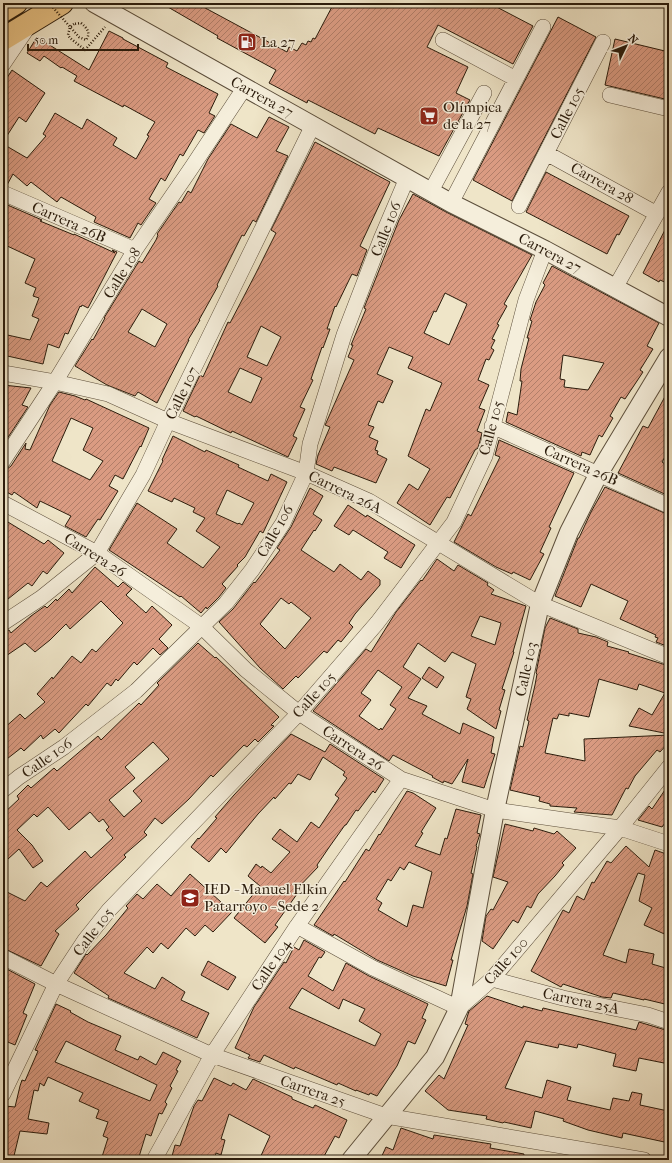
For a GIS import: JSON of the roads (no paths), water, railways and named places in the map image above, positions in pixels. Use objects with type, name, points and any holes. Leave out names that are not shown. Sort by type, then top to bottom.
[{"type":"highway","points":[[3,11],[16,3]]},
{"type":"highway","points":[[3,39],[62,3]]},
{"type":"street","name":"Carrera 27","points":[[94,3],[451,203],[545,250],[669,318]]},
{"type":"street","points":[[3,64],[32,22]]},
{"type":"street","points":[[451,203],[543,27]]},
{"type":"street","points":[[443,40],[516,79]]},
{"type":"street","name":"Calle 105","points":[[519,206],[603,42]]},
{"type":"street","name":"Calle 108","points":[[3,461],[55,382],[135,250],[192,168],[245,87]]},
{"type":"street","points":[[430,191],[484,93]]},
{"type":"street","points":[[610,95],[669,109]]},
{"type":"street","name":"Calle 107","points":[[3,623],[41,598],[97,553],[143,475],[313,125]]},
{"type":"street","name":"Carrera 28","points":[[546,153],[657,214]]},
{"type":"street","name":"Calle 106","points":[[3,790],[19,777],[64,747],[136,691],[226,603],[252,570],[283,523],[306,473],[310,444],[344,335],[381,239],[407,178]]},
{"type":"street","points":[[615,288],[669,192]]},
{"type":"street","name":"Carrera 26B","points":[[3,193],[135,250]]},
{"type":"street","name":"Calle 105","points":[[3,1094],[56,984],[85,940],[108,910],[299,713],[378,623],[454,522],[485,456],[526,300],[545,250]]},
{"type":"street","name":"Calle 103","points":[[459,1008],[495,810],[540,604],[569,532],[599,473],[669,357]]},
{"type":"street","name":"Carrera 26A","points":[[3,373],[55,382],[108,394],[168,422],[306,473],[370,501],[437,543],[540,604],[669,657]]},
{"type":"street","name":"Carrera 26B","points":[[492,426],[599,473],[669,506]]},
{"type":"street","name":"Carrera 26","points":[[3,503],[97,553],[201,626],[246,670],[299,713],[401,778],[495,810],[620,828],[669,844]]},
{"type":"street","name":"Calle 100","points":[[351,1160],[435,1057],[459,1008],[492,979],[620,828],[669,767]]},
{"type":"street","name":"Calle 104","points":[[154,1160],[212,1055],[297,926],[401,778]]},
{"type":"street","points":[[297,926],[373,968],[459,1008]]},
{"type":"street","name":"Carrera 25","points":[[3,956],[56,984],[212,1055],[386,1116],[644,1160]]},
{"type":"street","name":"Carrera 25A","points":[[492,979],[563,998],[648,1015],[669,1022]]},
{"type":"place","name":"La 27","points":[[247,42]]},
{"type":"place","name":"Olímpica de la 27","points":[[429,116]]},
{"type":"place","name":"IED - Manuel Elkin Patarroyo - Sede 2","points":[[190,898]]}]
